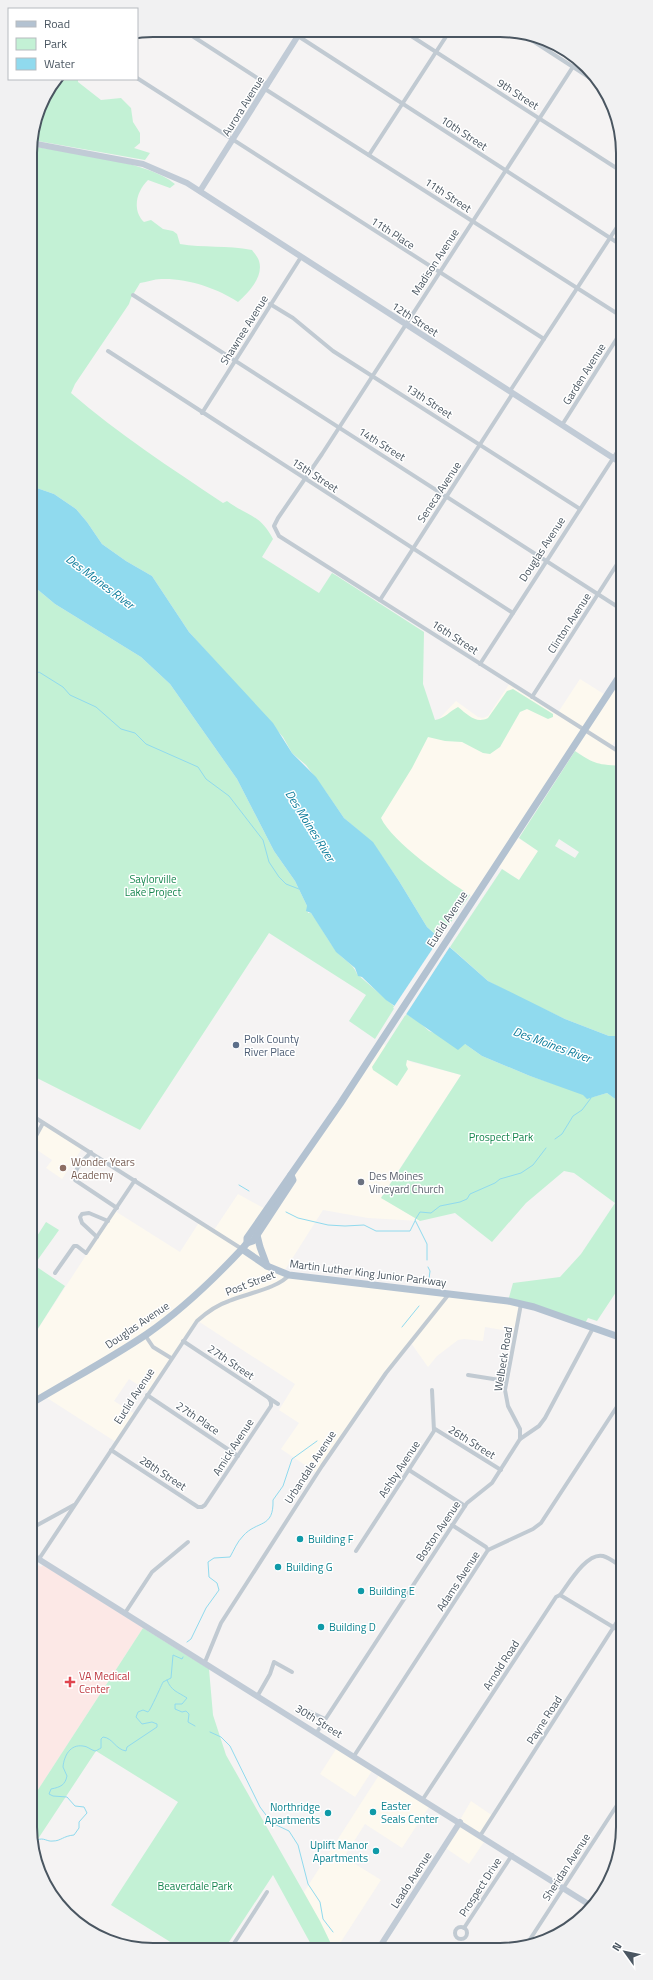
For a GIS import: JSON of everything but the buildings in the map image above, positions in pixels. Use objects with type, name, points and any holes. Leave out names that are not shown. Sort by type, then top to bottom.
[{"type":"main road","name":"Euclid Avenue","points":[[242,1249],[247,1243],[247,1238],[288,1177],[291,1175],[616,682]]},
{"type":"main road","name":"Euclid Avenue","points":[[247,1243],[253,1242],[293,1180],[291,1175]]},
{"type":"main road","points":[[257,1235],[267,1266]]},
{"type":"main road","name":"Martin Luther King Junior Parkway","points":[[242,1249],[267,1266],[288,1275],[522,1303],[616,1336]]},
{"type":"main road","name":"Douglas Avenue","points":[[37,1400],[144,1335],[206,1287],[242,1249]]},
{"type":"street","name":"11th Street","points":[[193,37],[369,155],[616,313]]},
{"type":"street","name":"Aurora Avenue","points":[[200,191],[298,37]]},
{"type":"street","name":"10th Street","points":[[304,37],[616,242]]},
{"type":"street","name":"9th Street","points":[[413,37],[616,168]]},
{"type":"street","points":[[369,155],[446,37]]},
{"type":"street","points":[[535,42],[587,76]]},
{"type":"street","name":"Madison Avenue","points":[[279,536],[275,531],[275,522],[339,427],[574,64]]},
{"type":"street","name":"11th Place","points":[[138,79],[544,340]]},
{"type":"street","name":"12th Street","points":[[37,144],[142,164],[162,171],[200,191],[616,460]]},
{"type":"street","name":"Seneca Avenue","points":[[380,600],[480,445],[544,340],[616,229]]},
{"type":"street","name":"Shawnee Avenue","points":[[202,413],[301,257]]},
{"type":"street","name":"14th Street","points":[[133,295],[616,606]]},
{"type":"street","name":"13th Street","points":[[270,304],[310,331],[324,344],[372,376],[580,509]]},
{"type":"street","name":"Garden Avenue","points":[[562,425],[616,340]]},
{"type":"street","name":"15th Street","points":[[108,351],[513,613]]},
{"type":"street","name":"Douglas Avenue","points":[[480,664],[616,454]]},
{"type":"street","name":"16th Street","points":[[279,536],[616,750]]},
{"type":"street","name":"Clinton Avenue","points":[[532,697],[616,566]]},
{"type":"street","name":"Martin Luther King Junior Parkway","points":[[37,1119],[242,1249]]},
{"type":"street","points":[[37,1136],[43,1123]]},
{"type":"street","points":[[91,1152],[75,1172],[75,1180],[117,1208]]},
{"type":"street","points":[[55,1273],[74,1246],[77,1246],[86,1253],[135,1180]]},
{"type":"street","points":[[98,1237],[82,1223],[80,1217],[82,1214],[88,1213],[108,1221]]},
{"type":"street","name":"Post Street","points":[[217,1306],[275,1285],[288,1275]]},
{"type":"street","name":"Urbandale Avenue","points":[[205,1662],[212,1643],[228,1610],[326,1460],[386,1373],[449,1294]]},
{"type":"street","name":"Welbeck Road","points":[[520,1439],[520,1429],[506,1398],[506,1381],[522,1303]]},
{"type":"street","name":"Euclid Avenue","points":[[39,1559],[197,1321],[217,1306]]},
{"type":"street","name":"Boston Avenue","points":[[317,1732],[465,1506],[492,1483],[520,1439],[539,1426],[546,1418],[593,1328]]},
{"type":"street","points":[[144,1335],[153,1347],[171,1358]]},
{"type":"street","name":"27th Street","points":[[183,1341],[278,1404]]},
{"type":"street","points":[[468,1375],[506,1381]]},
{"type":"street","points":[[432,1390],[435,1429]]},
{"type":"street","name":"27th Place","points":[[147,1395],[238,1456]]},
{"type":"street","name":"Amick Avenue","points":[[206,1505],[271,1406],[272,1402],[269,1398]]},
{"type":"street","name":"Adams Avenue","points":[[354,1756],[488,1550],[533,1529],[541,1523],[616,1408]]},
{"type":"street","name":"Ashby Avenue","points":[[356,1551],[435,1429]]},
{"type":"street","name":"26th Street","points":[[435,1429],[501,1470]]},
{"type":"street","name":"28th Street","points":[[111,1450],[198,1507],[202,1508],[206,1505]]},
{"type":"street","points":[[409,1470],[465,1506]]},
{"type":"street","name":"Euclid Avenue","points":[[37,1525],[76,1504]]},
{"type":"street","points":[[452,1525],[486,1547],[488,1550]]},
{"type":"street","points":[[125,1612],[152,1572],[188,1542]]},
{"type":"street","name":"Arnold Road","points":[[423,1799],[556,1597],[560,1595],[586,1561],[596,1556],[605,1556],[616,1563]]},
{"type":"street","name":"30th Street","points":[[39,1559],[317,1732],[587,1903]]},
{"type":"street","points":[[560,1595],[614,1627]]},
{"type":"street","name":"Payne Road","points":[[480,1836],[616,1624]]},
{"type":"street","points":[[258,1695],[270,1674],[274,1662],[292,1672]]},
{"type":"street","points":[[306,1710],[325,1720]]},
{"type":"street","name":"Sheridan Avenue","points":[[530,1939],[616,1807]]},
{"type":"street","name":"Leado Avenue","points":[[382,1943],[460,1822]]},
{"type":"street","name":"Prospect Drive","points":[[464,1928],[512,1855]]},
{"type":"street","points":[[234,1943],[267,1892]]},
{"type":"shaded area","points":[[580,679],[607,696],[616,682],[616,740],[611,747],[616,750],[616,778],[572,749],[515,836],[538,851],[519,880],[496,865],[474,898],[370,831],[409,771],[436,722],[456,701],[478,717],[483,718],[488,716],[510,683],[557,714]]},
{"type":"shaded area","points":[[380,1042],[411,1062],[461,1075],[381,1197],[420,1221],[368,1218],[323,1210],[283,1273],[522,1303],[515,1332],[485,1327],[483,1341],[464,1339],[458,1340],[437,1356],[428,1367],[411,1343],[386,1373],[317,1473],[281,1449],[299,1423],[279,1410],[295,1384],[198,1321],[149,1392],[129,1379],[114,1401],[135,1414],[116,1442],[44,1396],[37,1400],[37,1330],[115,1211],[180,1252],[200,1221],[214,1230],[238,1194],[267,1210]]},
{"type":"shaded area","points":[[43,1123],[83,1147],[62,1179],[46,1168],[52,1160],[37,1150],[37,1134]]},
{"type":"shaded area","name":"VA Medical Center","points":[[37,1564],[41,1567],[43,1565],[143,1628],[37,1791]]},
{"type":"shaded area","points":[[338,1746],[431,1804],[402,1848],[365,1824],[344,1857],[381,1880],[340,1943],[330,1943],[304,1892],[379,1775],[372,1771],[355,1797],[320,1774]]},
{"type":"shaded area","points":[[471,1801],[493,1816],[480,1835],[486,1839],[469,1864],[444,1847]]},
{"type":"green space","points":[[63,80],[78,80],[78,82],[101,100],[121,98],[131,108],[133,122],[140,133],[140,143],[134,148],[150,153],[145,160],[38,141],[39,130],[46,108]]},
{"type":"green space","points":[[37,147],[127,163],[163,176],[175,184],[170,188],[148,180],[138,195],[138,212],[144,222],[151,220],[163,229],[173,231],[177,234],[180,244],[252,250],[259,261],[260,267],[254,284],[238,302],[211,288],[181,280],[156,279],[140,283],[129,304],[75,384],[71,393],[107,423],[164,464],[223,503],[227,501],[258,520],[273,539],[262,557],[319,593],[332,573],[424,632],[423,684],[435,720],[444,717],[458,707],[472,718],[484,720],[488,718],[507,691],[513,689],[553,714],[553,717],[548,719],[527,709],[520,712],[500,747],[490,754],[483,753],[462,742],[445,741],[428,737],[412,768],[381,818],[387,828],[408,849],[470,895],[440,938],[427,927],[399,881],[373,843],[344,818],[306,765],[292,753],[283,737],[189,632],[152,576],[126,561],[102,544],[76,509],[54,494],[37,488]]},
{"type":"green space","name":"Saylorville Lake Project","points":[[37,589],[55,604],[141,657],[170,684],[237,779],[274,851],[295,881],[307,906],[308,913],[311,913],[336,951],[353,967],[357,974],[395,1007],[375,1039],[349,1021],[366,995],[269,933],[140,1130],[37,1078]]},
{"type":"green space","points":[[575,751],[597,763],[616,766],[616,1036],[609,1036],[565,1019],[514,995],[488,981],[450,947],[502,869],[519,880],[538,851],[519,838]],"holes":[[[559,839],[579,852],[575,858],[555,846]]]},
{"type":"green space","name":"Prospect Park","points":[[406,1014],[419,1022],[429,1031],[465,1044],[482,1056],[530,1076],[593,1097],[607,1093],[616,1100],[616,1292],[597,1321],[588,1318],[584,1325],[508,1301],[513,1283],[560,1277],[581,1254],[615,1203],[574,1173],[564,1171],[526,1203],[492,1242],[455,1213],[420,1221],[381,1198],[461,1075],[407,1060],[406,1065],[408,1069],[397,1086],[373,1070],[372,1067]]},
{"type":"green space","points":[[46,1222],[59,1230],[37,1261],[37,1236]]},
{"type":"green space","points":[[37,1267],[65,1286],[37,1330]]},
{"type":"green space","name":"Beaverdale Park","points":[[143,1628],[209,1669],[213,1715],[226,1755],[320,1921],[331,1943],[310,1943],[273,1875],[228,1943],[172,1943],[111,1905],[178,1802],[96,1751],[38,1839],[37,1791]]},
{"type":"water","name":"Des Moines River","points":[[37,488],[54,494],[76,509],[102,544],[126,561],[152,576],[189,632],[273,723],[292,753],[316,777],[344,818],[373,842],[427,927],[488,981],[565,1019],[609,1036],[616,1036],[616,1100],[607,1093],[587,1099],[583,1095],[530,1076],[482,1056],[465,1044],[458,1050],[386,1000],[362,977],[358,976],[355,968],[336,952],[311,913],[306,911],[307,906],[295,881],[274,851],[237,779],[170,684],[141,657],[55,604],[37,589]]},
{"type":"pier","points":[[441,936],[451,945],[405,1016],[393,1008]]},
{"type":"waterway","points":[[37,673],[39,672],[63,687],[70,695],[96,707],[121,729],[135,733],[146,744],[198,767],[206,779],[229,796],[263,840],[269,862],[279,877],[286,884],[299,889]]},
{"type":"waterway","points":[[555,1139],[562,1134],[573,1116],[582,1110],[591,1098]]},
{"type":"waterway","points":[[427,1260],[427,1244],[415,1220],[420,1212],[431,1213],[440,1206],[460,1202],[467,1199],[470,1194],[495,1183],[500,1179],[521,1173],[533,1165],[546,1148]]},
{"type":"waterway","points":[[239,1185],[249,1191]]},
{"type":"waterway","points":[[286,1212],[298,1218],[328,1225],[364,1225],[376,1231],[410,1231],[415,1221]]},
{"type":"waterway","points":[[428,1267],[430,1271],[430,1281]]},
{"type":"waterway","points":[[402,1327],[419,1306]]},
{"type":"waterway","points":[[187,1642],[191,1639],[206,1608],[219,1590],[217,1583],[209,1577],[208,1562],[214,1558],[230,1557],[237,1543],[248,1531],[268,1520],[273,1509],[273,1500],[283,1486],[292,1459],[317,1441]]},
{"type":"waterway","points":[[38,1840],[56,1841],[67,1836],[74,1835],[79,1828],[79,1822],[87,1813],[84,1807],[75,1806],[67,1797],[53,1796],[49,1794],[51,1789],[60,1786],[65,1782],[67,1776],[63,1767],[68,1752],[78,1746],[84,1746],[96,1751],[101,1748],[101,1739],[103,1737],[109,1739],[119,1748],[126,1751],[127,1747],[157,1727],[157,1724],[152,1722],[142,1724],[136,1717],[138,1712],[143,1710],[148,1712],[163,1682],[171,1678],[173,1655],[182,1659],[183,1657]]},
{"type":"waterway","points":[[167,1680],[173,1689],[187,1698],[182,1704],[175,1704],[175,1709],[182,1712],[186,1711],[189,1714],[188,1722],[195,1726]]},
{"type":"waterway","points":[[210,1732],[221,1737],[230,1746],[260,1807],[272,1823],[289,1831],[298,1845],[308,1884],[320,1902],[323,1919],[333,1932]]},
{"type":"place","name":"Polk County River Place","points":[[236,1045]]},
{"type":"place","name":"Wonder Years Academy","points":[[63,1168]]},
{"type":"place","name":"Des Moines Vineyard Church","points":[[361,1182]]},
{"type":"place","name":"Building F","points":[[300,1539]]},
{"type":"place","name":"Building G","points":[[278,1567]]},
{"type":"place","name":"Building E","points":[[361,1591]]},
{"type":"place","name":"Building D","points":[[321,1627]]},
{"type":"place","name":"VA Medical Center","points":[[70,1682]]},
{"type":"place","name":"Easter Seals Center","points":[[373,1812]]},
{"type":"place","name":"Northridge Apartments","points":[[328,1813]]},
{"type":"place","name":"Uplift Manor Apartments","points":[[376,1851]]}]
